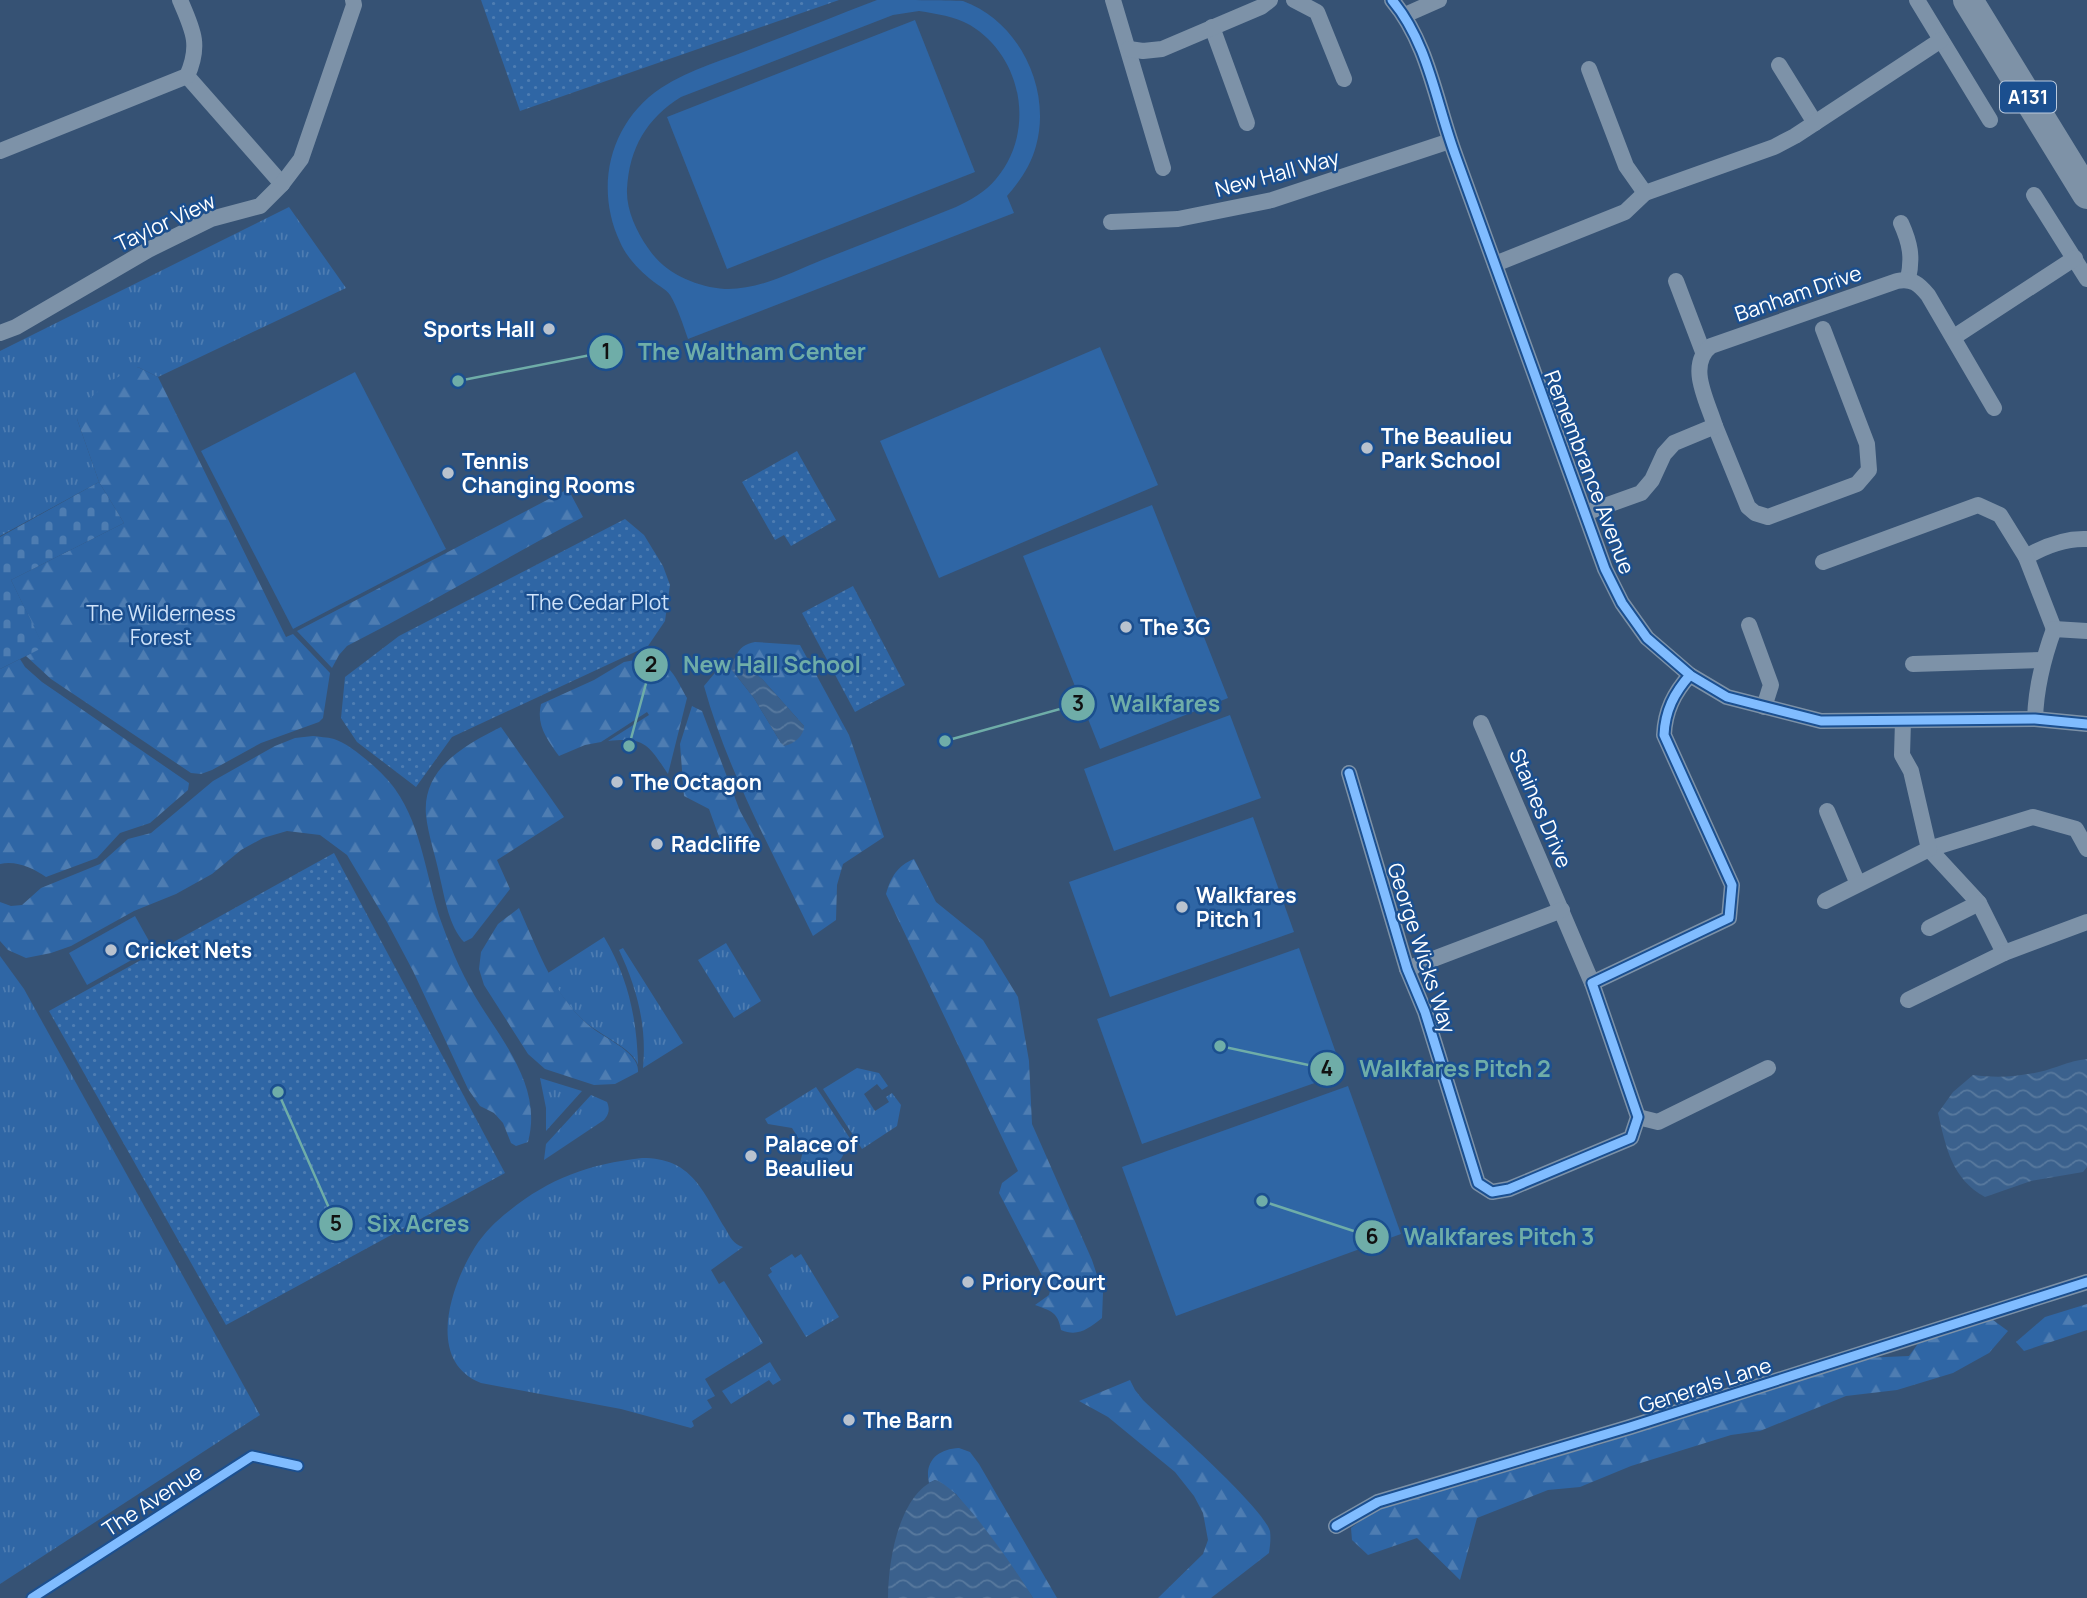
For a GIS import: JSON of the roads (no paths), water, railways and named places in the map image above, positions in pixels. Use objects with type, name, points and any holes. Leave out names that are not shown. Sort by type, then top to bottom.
[{"type":"highway","name":"A131","points":[[1968,0],[2087,194]]},
{"type":"street","points":[[0,151],[187,76],[195,58],[194,31],[180,0]]},
{"type":"street","name":"Taylor View","points":[[0,333],[16,327],[148,250],[211,219],[260,206],[282,184],[301,159],[354,5],[353,0]]},
{"type":"street","points":[[1113,0],[1163,168]]},
{"type":"street","points":[[1129,49],[1162,49],[1261,8],[1270,0]]},
{"type":"street","points":[[1294,0],[1317,12],[1344,79]]},
{"type":"street","name":"Remembrance Avenue","points":[[1392,0],[1405,15],[1424,56],[1450,141],[1605,569],[1622,603],[1647,638],[1690,675],[1727,697],[1821,721],[2035,719],[2087,724]]},
{"type":"street","points":[[1405,15],[1439,0]]},
{"type":"street","points":[[1917,0],[1990,120]]},
{"type":"street","points":[[1212,27],[1247,123]]},
{"type":"street","points":[[1495,264],[1625,212],[1644,193],[1774,147],[1941,40]]},
{"type":"street","points":[[1779,65],[1815,123]]},
{"type":"street","points":[[1589,69],[1626,166],[1644,193]]},
{"type":"street","points":[[187,76],[282,184]]},
{"type":"street","name":"New Hall Way","points":[[1111,222],[1178,219],[1272,200],[1450,141]]},
{"type":"street","points":[[2034,195],[2087,279]]},
{"type":"street","points":[[1901,223],[1911,245],[1912,263],[1908,279],[1920,286],[1928,296],[1994,408]]},
{"type":"street","points":[[1954,337],[2075,258]]},
{"type":"street","name":"Banham Drive","points":[[1703,352],[1724,341],[1908,279]]},
{"type":"street","points":[[1676,281],[1703,352],[1698,373],[1715,426],[1748,507],[1755,513],[1768,517],[1857,484],[1869,470],[1867,444],[1822,329]]},
{"type":"street","points":[[1585,513],[1641,493],[1652,480],[1664,454],[1674,443],[1715,426]]},
{"type":"street","points":[[1823,562],[1978,505],[2000,515],[2026,557],[2054,629],[2042,660],[2035,700],[2035,719]]},
{"type":"street","points":[[2026,557],[2040,549],[2078,538],[2087,539]]},
{"type":"street","points":[[1749,625],[1770,685],[1765,707]]},
{"type":"street","points":[[2054,629],[2087,631]]},
{"type":"street","points":[[1913,664],[2042,660]]},
{"type":"street","points":[[1690,675],[1676,691],[1664,718],[1664,735],[1732,885],[1729,918],[1592,983],[1638,1117],[1658,1122],[1768,1068]]},
{"type":"street","points":[[1903,721],[1902,755],[1911,771],[1929,849],[1979,903],[2004,953]]},
{"type":"street","name":"Staines Drive","points":[[1481,723],[1592,983]]},
{"type":"street","name":"George Wicks Way","points":[[1349,773],[1406,969],[1425,1012],[1478,1183],[1492,1192],[1509,1189],[1631,1138],[1638,1117]]},
{"type":"street","points":[[1827,810],[1858,884]]},
{"type":"street","points":[[1825,901],[1929,849],[2034,817],[2076,829],[2087,849]]},
{"type":"street","points":[[1929,928],[1979,903]]},
{"type":"street","points":[[1406,969],[1562,910]]},
{"type":"street","points":[[1908,1000],[2004,953],[2087,922]]},
{"type":"street","name":"Generals Lane","points":[[1336,1526],[1378,1502],[1630,1427],[2087,1282]]},
{"type":"water","points":[[736,657],[763,680],[804,726],[795,741],[784,746],[781,743],[754,698],[728,665]]},
{"type":"water","points":[[2087,1059],[2087,1167],[2083,1172],[2031,1181],[1985,1197],[1974,1190],[1952,1161],[1938,1113],[1953,1092],[1973,1075],[2022,1075]]},
{"type":"water","points":[[935,1480],[945,1485],[972,1513],[1033,1598],[888,1598],[893,1550],[904,1515],[922,1488]]},
{"type":"place","name":"Sports Hall","points":[[549,329]]},
{"type":"place","name":"The Waltham Center","points":[[458,381]]},
{"type":"place","name":"The Beaulieu Park School","points":[[1367,448]]},
{"type":"place","name":"Tennis Changing Rooms","points":[[448,473]]},
{"type":"place","name":"The 3G","points":[[1126,627]]},
{"type":"place","name":"Walkfares","points":[[945,741]]},
{"type":"place","name":"New Hall School","points":[[629,746]]},
{"type":"place","name":"The Octagon","points":[[617,782]]},
{"type":"place","name":"Radcliffe","points":[[657,844]]},
{"type":"place","name":"Walkfares Pitch 1","points":[[1182,907]]},
{"type":"place","name":"Cricket Nets","points":[[111,950]]},
{"type":"place","name":"Walkfares Pitch 2","points":[[1220,1046]]},
{"type":"place","name":"Six Acres","points":[[278,1092]]},
{"type":"place","name":"Palace of Beaulieu","points":[[751,1156]]},
{"type":"place","name":"Walkfares Pitch 3","points":[[1262,1201]]},
{"type":"place","name":"Priory Court","points":[[968,1282]]},
{"type":"place","name":"The Barn","points":[[849,1420]]},
{"type":"park label","name":"The Cedar Plot","points":[[598,602]]},
{"type":"park label","name":"The Wilderness Forest","points":[[161,625]]}]
